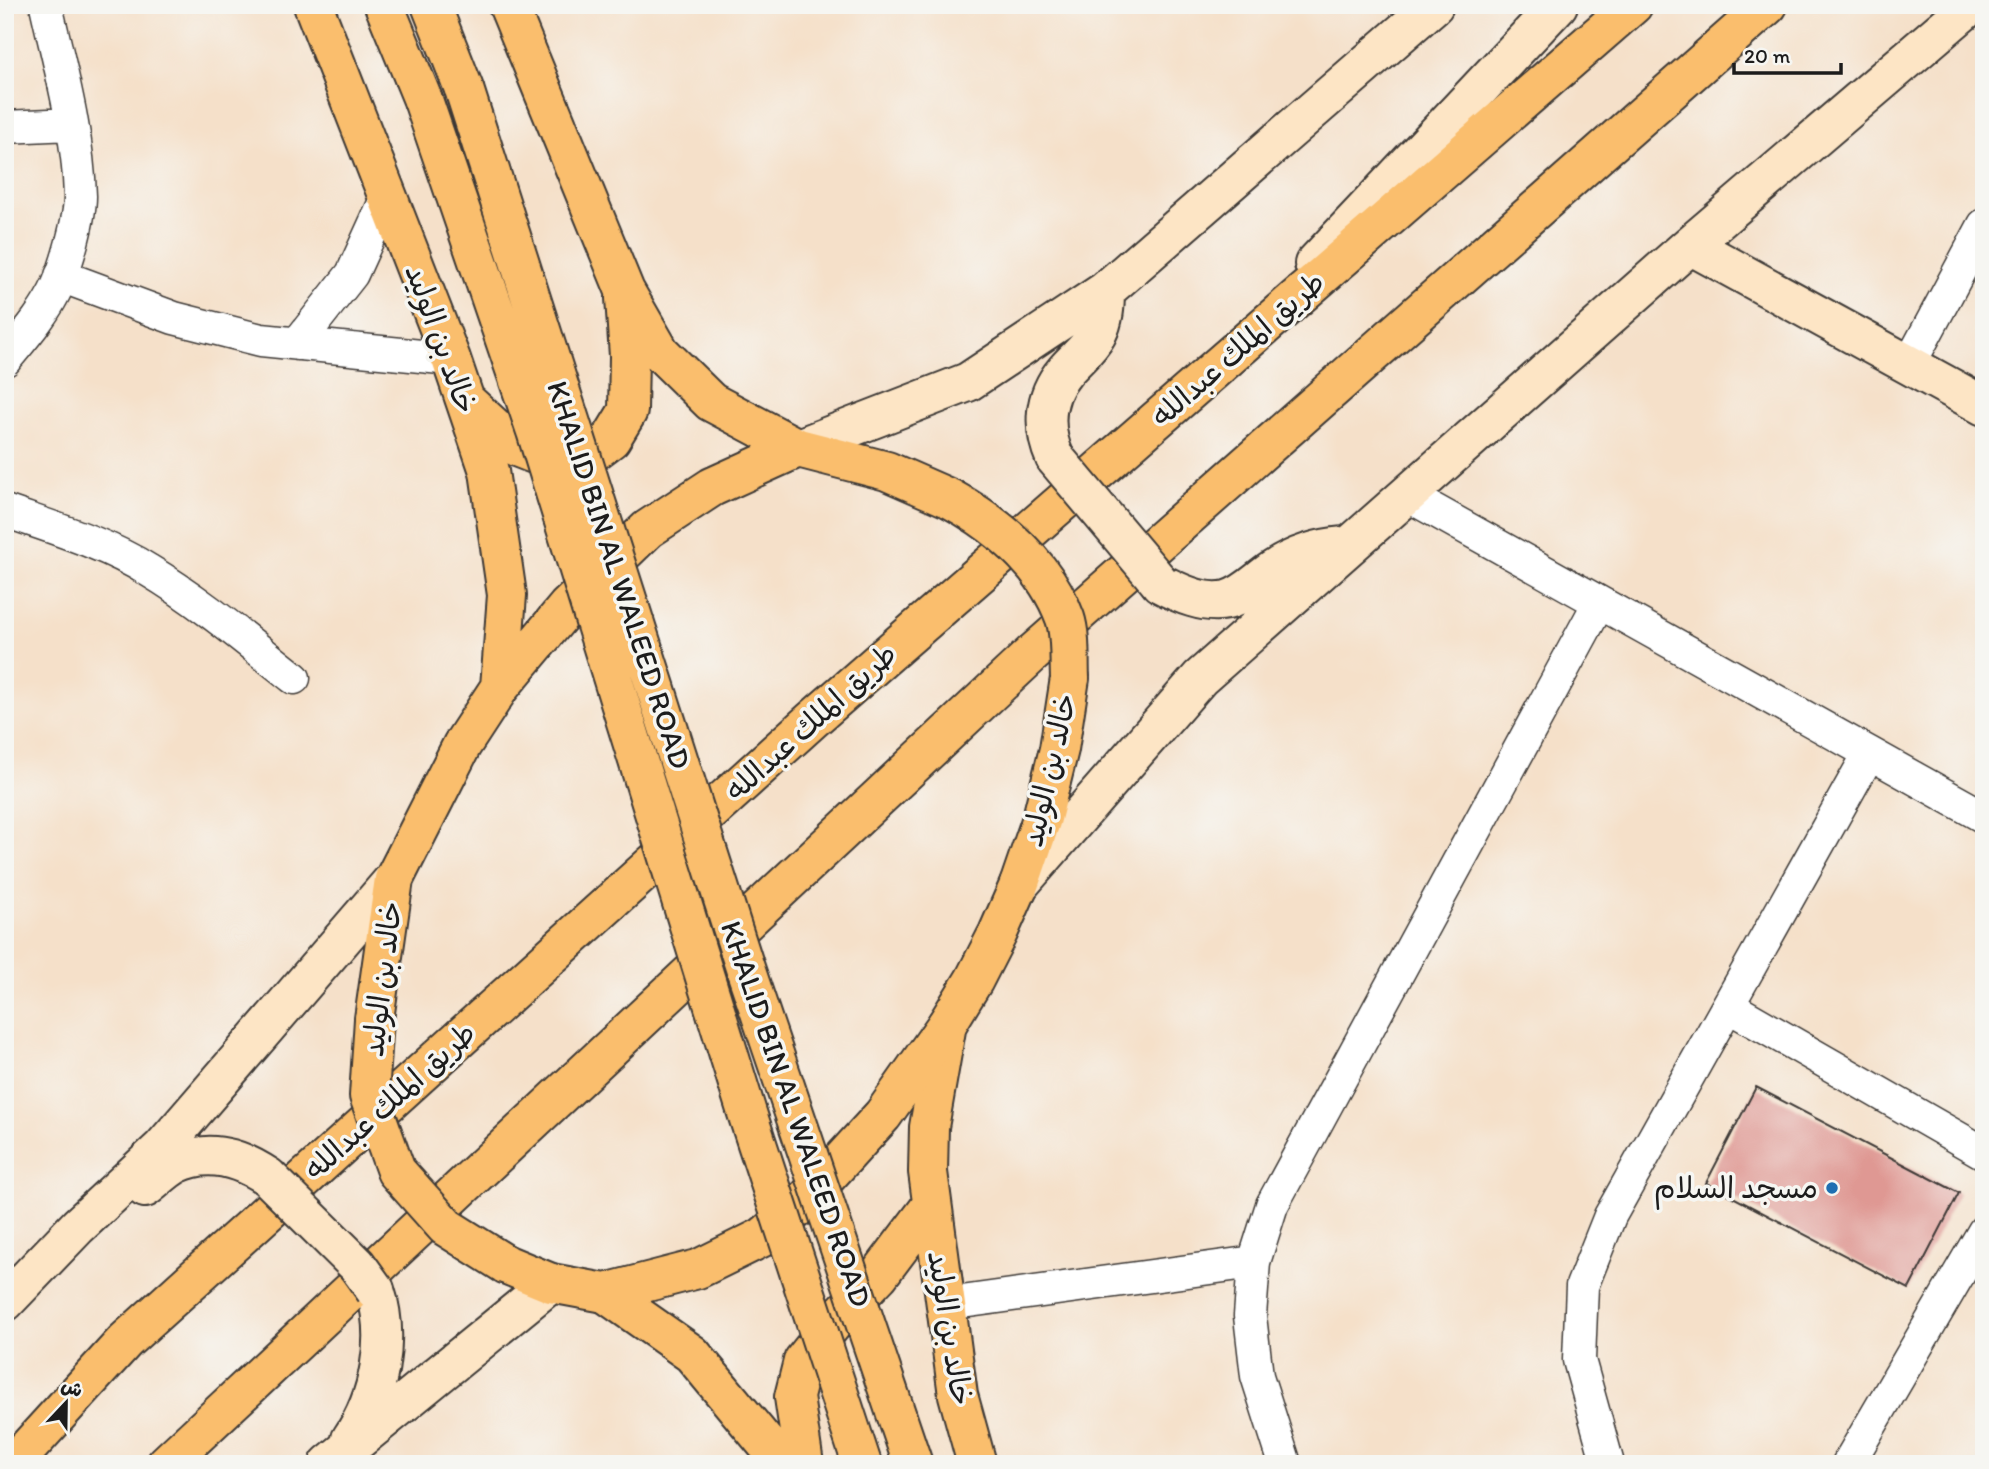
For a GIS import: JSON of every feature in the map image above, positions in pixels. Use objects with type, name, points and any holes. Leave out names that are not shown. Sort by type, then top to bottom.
[{"type":"main road","name":"خالد بن الوليد","points":[[313,5],[451,359],[489,471],[507,595],[500,687]]},
{"type":"main road","name":"KHALID BIN AL WALEED ROAD","points":[[384,5],[423,100],[536,431],[743,1100],[862,1464]]},
{"type":"main road","name":"KHALID BIN AL WALEED ROAD","points":[[430,5],[464,89],[746,971],[913,1464]]},
{"type":"main road","name":"خالد بن الوليد","points":[[508,5],[625,291],[660,352],[711,402],[798,448],[887,471],[951,499],[1000,529],[1038,571],[1066,621],[1070,678],[1059,749],[1042,818],[1019,886],[986,957],[947,1024],[883,1115],[799,1207],[764,1237],[698,1269],[606,1293],[551,1283],[505,1264],[446,1227],[396,1171],[369,1096],[374,1019],[394,879],[461,745],[500,687],[567,607],[648,528],[712,487],[798,448]]},
{"type":"main road","points":[[798,448],[968,382],[1105,291],[1434,5]]},
{"type":"main road","points":[[1214,370],[1558,5]]},
{"type":"main road","name":"طريق الملك عبدالله","points":[[13,1464],[145,1322],[812,720],[1633,5]]},
{"type":"main road","points":[[166,1464],[1032,654],[1768,5]]},
{"type":"main road","points":[[1019,886],[1200,678],[1690,244],[1972,15]]},
{"type":"main road","points":[[1690,244],[1984,407]]},
{"type":"main road","points":[[464,399],[516,447],[557,463],[591,454],[611,439],[628,411],[629,356],[625,291]]},
{"type":"main road","points":[[1105,291],[1102,322],[1096,336],[1088,349],[1066,369],[1051,395],[1046,410],[1048,443],[1055,458],[1160,583],[1192,597],[1227,600],[1307,552],[1349,546]]},
{"type":"main road","points":[[5,1302],[78,1226],[162,1148],[394,879]]},
{"type":"main road","name":"خالد بن الوليد","points":[[947,1024],[929,1126],[928,1172],[958,1395],[977,1464]]},
{"type":"main road","points":[[78,1226],[102,1216],[153,1183],[173,1165],[192,1158],[233,1158],[268,1177],[357,1265],[375,1290],[382,1318],[381,1358],[368,1408],[357,1431],[336,1458]]},
{"type":"main road","points":[[804,1464],[794,1397],[803,1361],[834,1322],[879,1275],[931,1206]]},
{"type":"main road","points":[[336,1458],[551,1283]]},
{"type":"main road","name":"خالد بن الوليد","points":[[606,1293],[692,1354],[783,1464]]},
{"type":"street","points":[[5,360],[57,287],[68,256],[80,199],[72,124],[46,5]]},
{"type":"street","points":[[5,127],[72,124]]},
{"type":"street","points":[[297,344],[352,274],[387,197]]},
{"type":"street","points":[[1909,365],[1984,225]]},
{"type":"street","points":[[61,276],[174,318],[261,340],[451,359]]},
{"type":"street","points":[[1406,495],[1984,817]]},
{"type":"street","points":[[5,511],[77,536],[147,569],[217,618],[294,678]]},
{"type":"street","points":[[1285,1464],[1257,1376],[1250,1316],[1254,1262],[1272,1205],[1600,603]]},
{"type":"street","points":[[1608,1464],[1579,1360],[1582,1286],[1610,1216],[1869,754]]},
{"type":"street","points":[[1728,1006],[1984,1153]]},
{"type":"street","points":[[1848,1464],[1984,1231]]},
{"type":"street","points":[[947,1304],[1254,1262]]},
{"type":"building","name":"مسجد السلام","points":[[1756,1087],[1959,1193],[1909,1289],[1706,1183]]},
{"type":"place","name":"مسجد السلام","points":[[1832,1188]]}]
